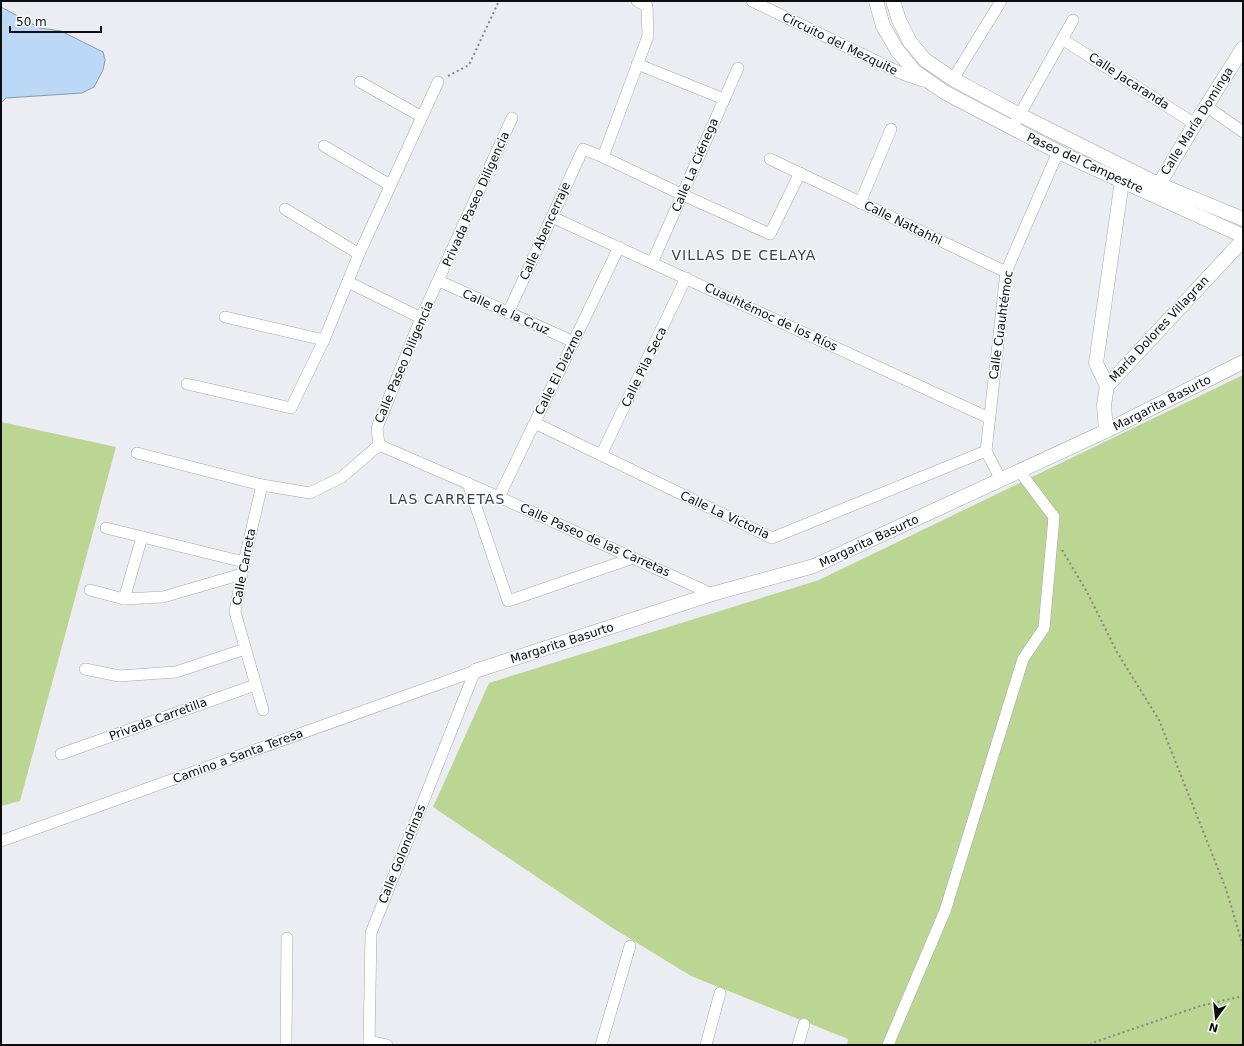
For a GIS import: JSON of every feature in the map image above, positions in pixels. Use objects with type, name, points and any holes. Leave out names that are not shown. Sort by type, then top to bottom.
[{"type":"street","points":[[637,1],[647,6],[648,36],[603,157],[770,234],[800,174]]},
{"type":"street","name":"Circuito del Mezquite","points":[[752,1],[905,75],[930,83]]},
{"type":"street","name":"Paseo del Campestre","points":[[876,1],[883,26],[897,50],[914,71],[944,92],[1058,152],[1122,182],[1155,189],[1243,219]]},
{"type":"street","name":"Paseo del Campestre","points":[[893,1],[899,20],[910,42],[925,60],[953,79],[1243,236]]},
{"type":"street","points":[[953,79],[1001,1]]},
{"type":"street","points":[[1012,128],[1073,20]]},
{"type":"street","name":"Calle Jacaranda","points":[[1062,39],[1195,124]]},
{"type":"street","name":"Calle María Dominga","points":[[1155,189],[1243,48]]},
{"type":"street","points":[[637,64],[724,100]]},
{"type":"street","name":"Calle La Ciénega","points":[[652,263],[738,68]]},
{"type":"street","points":[[360,82],[422,117]]},
{"type":"street","points":[[187,384],[291,408],[324,340],[359,254],[438,82]]},
{"type":"street","points":[[1206,106],[1243,132]]},
{"type":"street","name":"Privada Paseo Diligencia","points":[[439,281],[512,118]]},
{"type":"street","points":[[860,202],[891,129]]},
{"type":"street","points":[[324,146],[390,185]]},
{"type":"street","name":"Calle Abencerraje","points":[[508,313],[583,149],[603,157]]},
{"type":"street","name":"Calle Cuauhtémoc","points":[[986,451],[1006,272],[1058,152]]},
{"type":"street","name":"Calle Nattahhi","points":[[770,159],[1006,272]]},
{"type":"street","points":[[1107,386],[1096,363],[1122,182]]},
{"type":"street","points":[[285,209],[359,254]]},
{"type":"street","name":"Cuauhtémoc de los Ríos","points":[[552,216],[989,418]]},
{"type":"street","name":"María Dolores Villagran","points":[[1106,431],[1104,405],[1107,386],[1243,240]]},
{"type":"street","name":"Calle El Diezmo","points":[[499,497],[619,247]]},
{"type":"street","name":"Calle Pila Seca","points":[[601,456],[686,278]]},
{"type":"street","name":"Calle de la Cruz","points":[[439,281],[574,342]]},
{"type":"street","name":"Calle Paseo Diligencia","points":[[379,444],[377,428],[421,318],[439,281]]},
{"type":"street","points":[[348,282],[421,318]]},
{"type":"street","points":[[226,317],[324,340]]},
{"type":"street","name":"Margarita Basurto","points":[[475,671],[712,594],[814,566],[1020,472],[1106,431],[1243,362]]},
{"type":"street","name":"Calle La Victoria","points":[[535,423],[772,538],[986,451]]},
{"type":"street","points":[[137,453],[262,485],[310,493],[342,477],[379,444]]},
{"type":"street","name":"Calle Paseo de las Carretas","points":[[379,444],[712,594]]},
{"type":"street","points":[[986,451],[1001,480]]},
{"type":"street","points":[[888,1045],[945,911],[1023,659],[1044,628],[1054,517],[1020,472]]},
{"type":"street","points":[[468,483],[508,601],[633,558]]},
{"type":"street","name":"Calle Carreta","points":[[262,485],[244,562],[235,612],[262,710]]},
{"type":"street","points":[[106,528],[244,562]]},
{"type":"street","points":[[124,599],[142,537]]},
{"type":"street","points":[[90,590],[124,599],[163,597],[242,574]]},
{"type":"street","points":[[85,669],[119,676],[176,672],[245,649]]},
{"type":"street","name":"Camino a Santa Teresa","points":[[1,841],[475,671]]},
{"type":"street","name":"Calle Golondrinas","points":[[369,1043],[371,933],[475,671]]},
{"type":"street","name":"Privada Carretilla","points":[[61,754],[255,685]]},
{"type":"street","points":[[286,1045],[287,938]]},
{"type":"street","points":[[601,1045],[630,946]]},
{"type":"street","points":[[706,1045],[720,993]]},
{"type":"street","points":[[798,1045],[804,1024]]},
{"type":"street","points":[[369,1043],[387,1045]]},
{"type":"path","points":[[438,82],[469,65],[499,1]]},
{"type":"path","points":[[1052,534],[1088,592],[1117,652],[1159,720],[1226,889],[1243,946]]},
{"type":"path","points":[[1090,1045],[1200,1006],[1243,996]]},
{"type":"green space","points":[[1243,375],[1243,1045],[847,1045],[848,1039],[691,976],[611,927],[433,807],[489,683],[819,580]]},
{"type":"green space","points":[[1,422],[116,447],[20,801],[1,806]]},
{"type":"water","points":[[1,7],[40,28],[61,31],[103,52],[105,60],[103,70],[94,87],[82,93],[6,98],[1,103]]},
{"type":"district","name":"VILLAS DE CELAYA","points":[[744,255]]},
{"type":"district","name":"LAS CARRETAS","points":[[447,499]]}]
